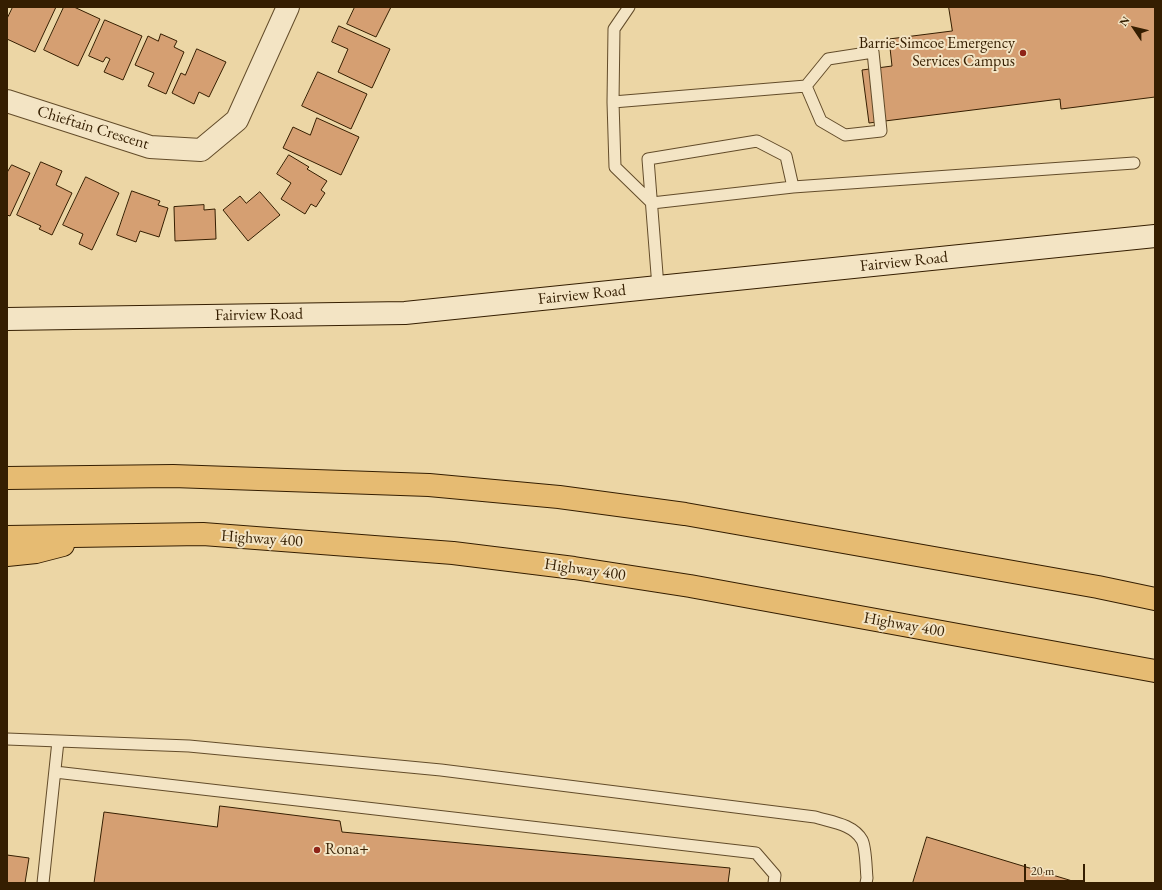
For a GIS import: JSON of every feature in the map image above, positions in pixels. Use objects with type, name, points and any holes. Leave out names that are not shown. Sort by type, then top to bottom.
[{"type":"highway","points":[[7,478],[173,476],[413,484],[560,497],[685,514],[1098,587],[1155,599]]},
{"type":"highway","name":"Highway 400","points":[[7,537],[203,534],[453,553],[574,568],[690,586],[1155,671]]},
{"type":"highway","points":[[7,555],[36,552],[94,536]]},
{"type":"highway","points":[[1098,587],[1155,589]]},
{"type":"street","name":"Chieftain Crescent","points":[[7,101],[150,147],[201,150],[237,120],[288,7]]},
{"type":"street","name":"Fairview Road","points":[[7,319],[405,313],[1155,236]]},
{"type":"lane","points":[[629,7],[614,29],[613,102],[615,167],[652,203]]},
{"type":"lane","points":[[613,102],[806,86],[828,59],[873,52],[882,131],[845,135],[821,121],[806,86]]},
{"type":"lane","points":[[658,287],[648,159],[757,141],[786,156],[793,187]]},
{"type":"lane","points":[[652,203],[793,187],[1134,163]]},
{"type":"lane","points":[[7,739],[189,746],[434,770],[815,818],[844,825],[854,831],[863,841],[867,878],[866,883]]},
{"type":"lane","points":[[43,883],[58,741]]},
{"type":"lane","points":[[55,772],[756,853],[775,875],[774,883]]},
{"type":"building","points":[[13,7],[56,7],[35,52],[7,39],[7,19]]},
{"type":"building","points":[[64,7],[74,7],[100,19],[78,66],[44,50]]},
{"type":"building","points":[[355,7],[391,7],[376,37],[347,24]]},
{"type":"building","name":"Barrie-Simcoe Emergency Services Campus","points":[[949,7],[1155,7],[1155,97],[1061,109],[1060,99],[869,123],[862,70],[892,66],[889,39],[952,31]]},
{"type":"building","points":[[105,20],[142,36],[123,80],[104,72],[110,59],[106,57],[103,62],[89,56]]},
{"type":"building","points":[[339,26],[390,49],[372,88],[338,72],[348,49],[332,42]]},
{"type":"building","points":[[161,34],[177,41],[174,47],[184,52],[166,94],[148,86],[154,73],[135,65],[148,36],[158,41]]},
{"type":"building","points":[[197,49],[226,62],[209,97],[199,92],[194,104],[172,93],[181,73],[185,75]]},
{"type":"building","points":[[318,72],[367,94],[351,129],[302,106]]},
{"type":"building","points":[[317,118],[359,137],[341,175],[283,148],[293,127],[310,135]]},
{"type":"building","points":[[289,155],[309,167],[307,169],[327,181],[321,190],[325,193],[316,207],[311,204],[305,214],[281,199],[291,183],[277,174]]},
{"type":"building","points":[[41,162],[62,171],[56,185],[72,193],[52,235],[39,229],[41,226],[17,215]]},
{"type":"building","points":[[12,165],[30,173],[10,216],[7,215],[7,173]]},
{"type":"building","points":[[86,177],[119,193],[92,250],[79,244],[83,234],[63,225]]},
{"type":"building","points":[[132,191],[160,201],[158,205],[168,208],[159,237],[140,231],[136,242],[117,235]]},
{"type":"building","points":[[260,192],[280,215],[248,241],[223,210],[240,196],[246,203]]},
{"type":"building","points":[[204,205],[204,210],[215,209],[216,239],[175,241],[174,207]]},
{"type":"building","name":"Rona+","points":[[220,806],[340,821],[342,832],[730,868],[728,883],[94,883],[104,812],[217,827]]},
{"type":"building","points":[[927,837],[1079,883],[913,883]]},
{"type":"building","points":[[7,855],[29,858],[25,883],[7,883]]},
{"type":"place","name":"Barrie-Simcoe Emergency Services Campus","points":[[1023,53]]},
{"type":"place","name":"Rona+","points":[[317,850]]}]
